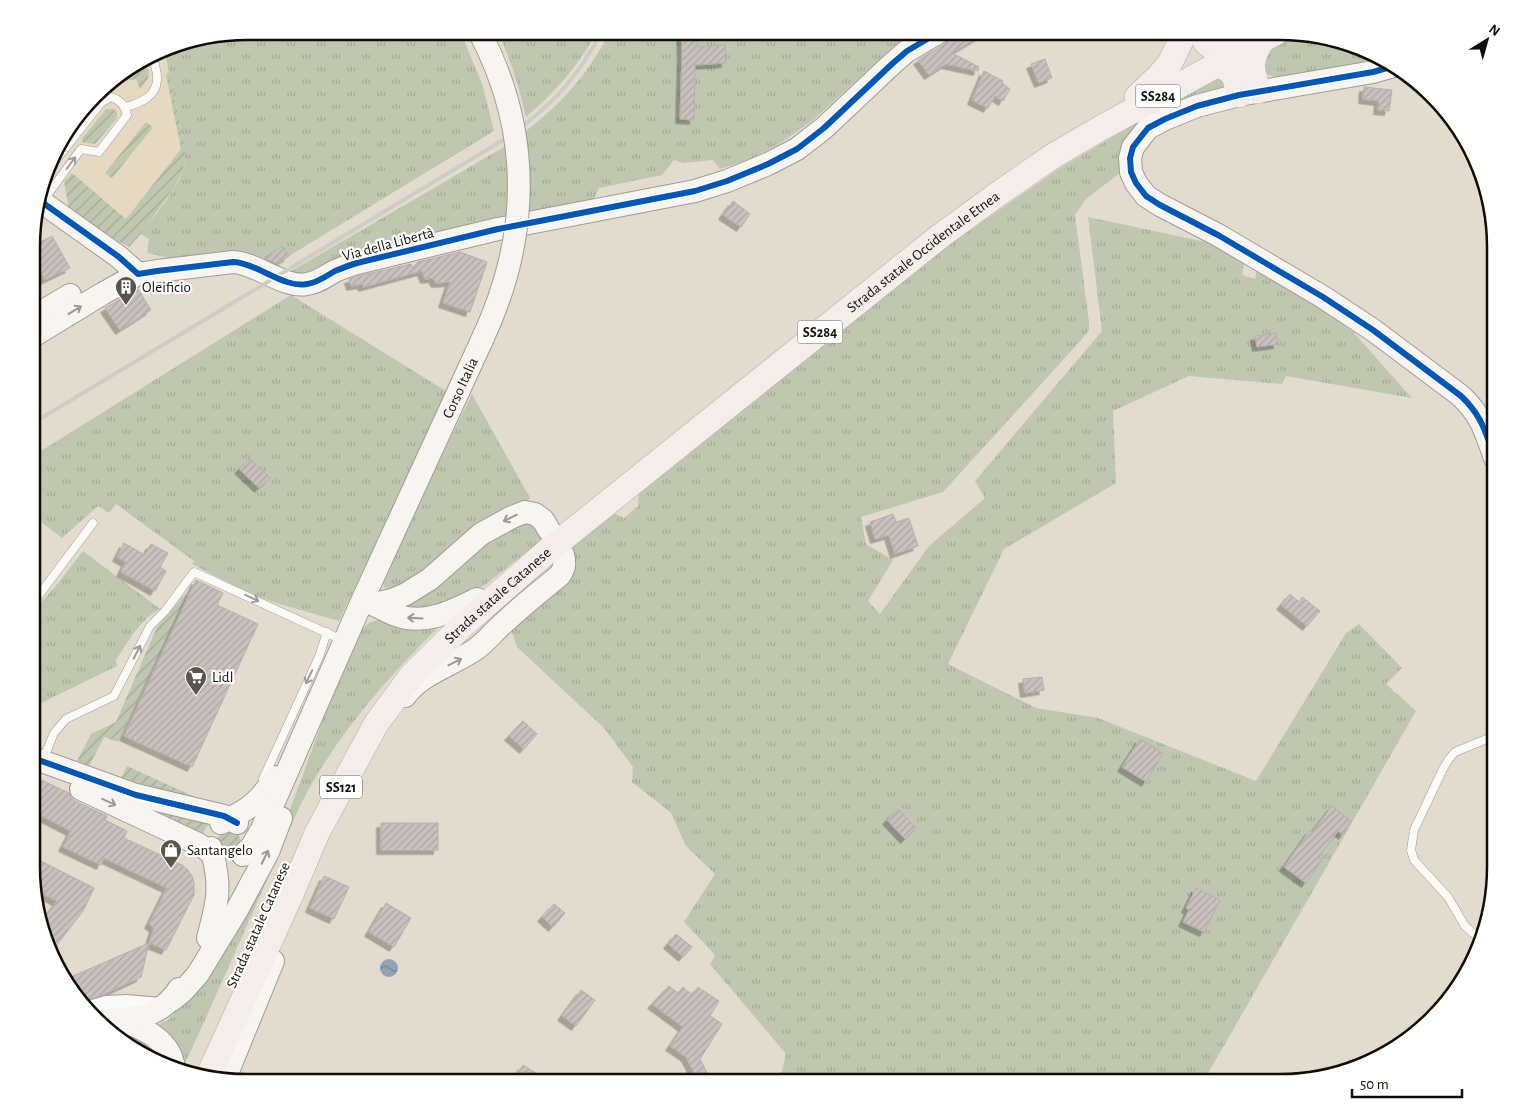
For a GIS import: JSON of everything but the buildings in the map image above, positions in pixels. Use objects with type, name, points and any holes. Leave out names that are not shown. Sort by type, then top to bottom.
[{"type":"main road","points":[[1101,128],[1160,76],[1170,63],[1181,40]]},
{"type":"main road","points":[[1205,40],[1210,47],[1220,52],[1226,59],[1228,69],[1248,93]]},
{"type":"main road","name":"Strada statale Occidentale Etnea","points":[[554,545],[939,237],[998,194],[1052,156],[1261,40]]},
{"type":"main road","points":[[1248,93],[1253,74],[1254,52],[1265,40]]},
{"type":"main road","name":"Strada statale Catanese","points":[[195,1067],[309,811],[340,755],[372,710],[401,675],[455,619],[477,599],[554,545]]},
{"type":"main road","name":"Strada statale Catanese","points":[[211,1071],[317,833],[376,724],[412,675],[463,625],[554,545]]},
{"type":"street","name":"Corso Italia","points":[[306,727],[336,643],[368,601],[493,318],[509,270],[514,245],[519,195],[516,144],[508,103],[498,70],[483,40]]},
{"type":"street","name":"Via della Libertà","points":[[138,274],[240,262],[294,284],[307,284],[357,263],[498,229],[695,191],[728,181],[797,149],[824,128],[907,51],[926,40]]},
{"type":"street","points":[[1385,69],[1248,93],[1197,106],[1165,119],[1148,128],[1133,147],[1130,158],[1131,172],[1136,183],[1146,196],[1323,297],[1373,330],[1461,396],[1473,408],[1481,421],[1487,437]]},
{"type":"street","points":[[44,204],[119,257],[138,274]]},
{"type":"street","points":[[40,313],[104,276],[117,273],[138,274]]},
{"type":"street","points":[[40,332],[138,274]]},
{"type":"street","points":[[368,601],[392,600],[406,594],[430,579],[481,534],[512,516],[525,512],[535,514],[543,520],[554,545]]},
{"type":"street","points":[[368,601],[398,616],[418,619],[436,617],[477,599]]},
{"type":"street","points":[[108,1021],[145,1016],[158,1011],[183,991],[198,974],[237,910],[268,852],[306,752],[336,643]]},
{"type":"street","points":[[208,938],[216,907],[218,890],[218,880],[210,841],[211,834],[215,827],[229,822],[262,797],[306,727]]},
{"type":"street","points":[[40,764],[198,844],[222,859],[229,860],[236,859],[246,852],[262,830],[306,727]]},
{"type":"street","points":[[40,763],[136,795],[224,816],[229,822],[243,827],[247,834],[249,841],[244,868],[190,972],[168,1003]]},
{"type":"street","points":[[227,1073],[274,960],[292,890]]},
{"type":"street","points":[[95,1007],[106,1004],[168,1003]]},
{"type":"street","points":[[108,1021],[136,1025],[156,1036],[168,1051],[171,1059]]},
{"type":"lane","points":[[126,107],[140,104],[153,94],[158,79],[154,62]]},
{"type":"lane","points":[[47,192],[81,149],[99,152],[127,115],[126,107],[116,98],[110,97],[101,103],[64,150]]},
{"type":"lane","points":[[40,594],[92,524]]},
{"type":"lane","points":[[40,756],[54,733],[66,720],[114,696],[150,626],[165,611],[194,572],[303,623],[336,643],[319,657],[265,773],[253,805]]},
{"type":"lane","points":[[1476,935],[1466,926],[1448,897],[1414,860],[1411,850],[1414,830],[1449,759],[1455,752],[1487,739]]},
{"type":"shaded area","points":[[166,57],[185,147],[141,234],[129,247],[64,182],[80,163],[65,149],[91,110],[110,91],[132,75]]},
{"type":"green space","points":[[233,40],[464,40],[483,86],[494,131],[289,256],[283,247],[259,261],[174,259],[147,253],[149,239],[141,234],[180,178],[185,162],[185,147],[166,57],[193,47]]},
{"type":"green space","points":[[501,40],[592,40],[566,78],[526,117]]},
{"type":"green space","points":[[605,40],[905,40],[893,47],[812,121],[782,142],[751,159],[720,169],[713,160],[683,163],[674,160],[662,175],[599,188],[593,201],[308,274],[288,273],[504,147],[521,135],[565,96],[600,50]]},
{"type":"green space","points":[[1294,40],[1321,44],[1368,59],[1360,64],[1277,77],[1268,75],[1263,68],[1267,54],[1280,42]]},
{"type":"green space","points":[[145,67],[149,70],[148,79],[140,89],[136,79],[123,81]]},
{"type":"green space","points":[[169,72],[185,147],[183,171],[175,186],[141,234],[129,247],[105,234],[69,209],[64,182],[72,173],[126,219],[181,149],[166,75]]},
{"type":"green space","points":[[1210,80],[1222,80],[1224,84],[1223,89],[1121,151],[1119,161],[1120,173],[1086,199],[1075,215],[1089,322],[1089,330],[1082,339],[943,492],[861,517],[866,544],[893,560],[868,601],[880,614],[929,546],[985,498],[975,481],[1102,331],[1088,217],[1220,245],[1245,260],[1242,275],[1255,279],[1257,269],[1333,317],[1353,332],[1412,398],[1286,376],[1282,384],[1189,376],[1113,411],[1116,483],[1004,549],[948,664],[1036,708],[1098,718],[1256,781],[1346,633],[1359,624],[1402,668],[1386,684],[1416,711],[1208,1074],[781,1074],[786,1054],[710,964],[715,955],[684,922],[715,874],[686,846],[671,813],[632,782],[633,767],[604,728],[517,647],[510,626],[568,550],[614,513],[624,518],[638,506],[639,491],[946,247],[1060,168]]},
{"type":"green space","points":[[106,109],[114,109],[117,113],[117,118],[95,144],[82,142],[83,137]]},
{"type":"green space","points":[[146,122],[153,127],[112,178],[105,173]]},
{"type":"green space","points":[[291,295],[449,393],[339,621],[276,603],[240,589],[192,564],[194,561],[116,504],[109,513],[98,506],[62,538],[40,521],[40,452]]},
{"type":"green space","points":[[472,394],[530,498],[526,504],[417,583],[388,591],[382,581]]},
{"type":"green space","points":[[531,517],[548,535],[485,585],[447,607],[431,613],[398,604],[479,542]]},
{"type":"green space","points":[[83,551],[160,609],[146,619],[135,632],[116,660],[117,666],[40,704],[40,603]]},
{"type":"green space","points":[[185,594],[187,596],[118,742],[104,737],[89,766],[77,761],[91,734],[116,722],[157,627]]},
{"type":"green space","points":[[378,620],[445,621],[375,695],[343,736],[315,778],[296,815],[184,1064],[175,1061],[156,1026],[168,1020],[196,988],[271,861],[351,644],[365,626]]},
{"type":"green space","points":[[127,766],[219,808],[120,780]]},
{"type":"green space","points":[[157,805],[212,818],[201,838],[153,814]]},
{"type":"green space","points":[[229,830],[237,833],[240,841],[237,849],[229,852],[221,849],[218,841],[221,833]]},
{"type":"green space","points":[[123,1032],[146,1038],[158,1054]]},
{"type":"water","points":[[389,959],[397,964],[398,968],[393,976],[389,977],[381,972],[380,968],[385,960]]},
{"type":"railway","points":[[40,419],[505,139],[549,104],[572,78],[597,40]]},
{"type":"cycle path","points":[[44,204],[119,257],[138,274],[233,262],[242,263],[290,283],[298,285],[311,283],[357,263],[498,229],[695,191],[727,181],[768,164],[797,149],[824,128],[907,51],[926,40]]},
{"type":"cycle path","points":[[1385,69],[1239,95],[1197,106],[1165,119],[1148,128],[1133,147],[1130,158],[1131,172],[1136,183],[1146,196],[1218,235],[1323,297],[1373,330],[1461,396],[1474,410],[1487,437]]},
{"type":"cycle path","points":[[40,761],[136,795],[224,816],[237,823]]},
{"type":"place","name":"Oleificio","points":[[126,306]]},
{"type":"place","name":"Lidl","points":[[196,696]]},
{"type":"place","name":"Santangelo","points":[[171,869]]}]
